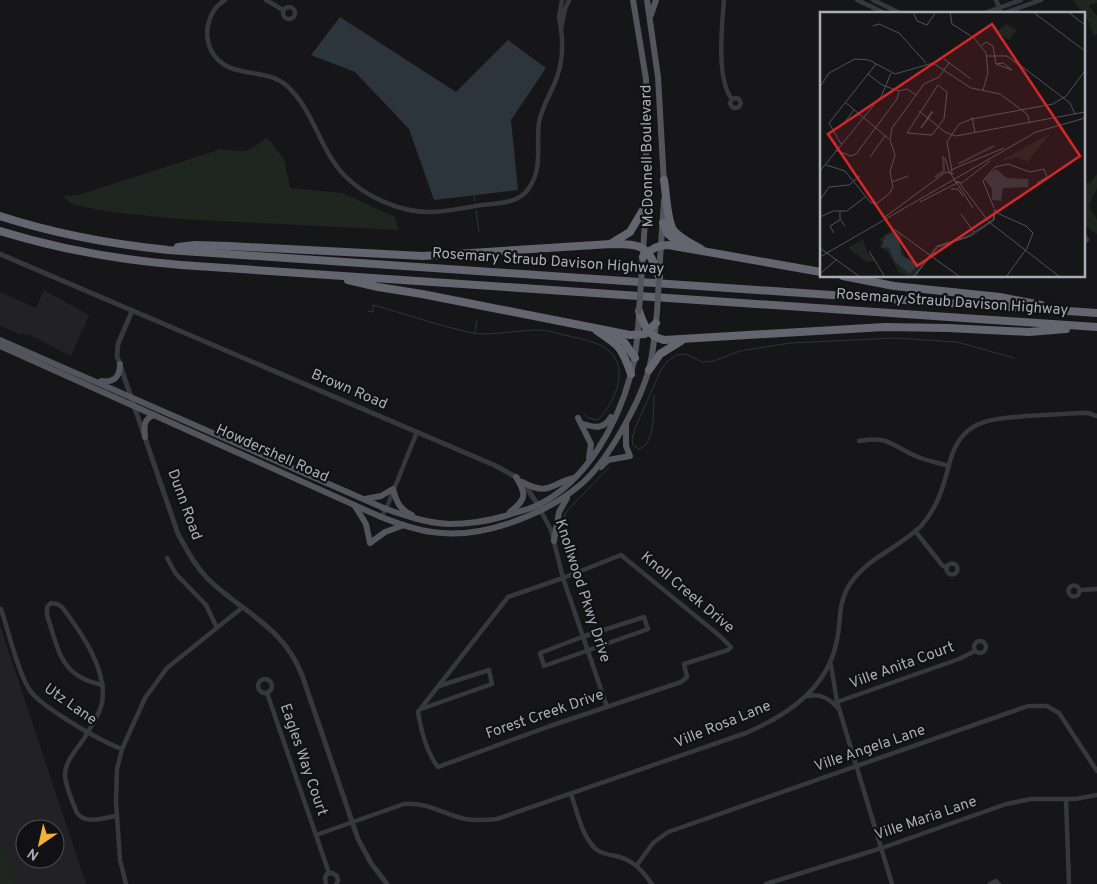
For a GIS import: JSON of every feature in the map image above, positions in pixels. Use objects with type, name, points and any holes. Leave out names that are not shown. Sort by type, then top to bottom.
[{"type":"highway","points":[[664,180],[672,227],[680,236],[705,252]]},
{"type":"highway","points":[[611,244],[630,232],[646,205]]},
{"type":"highway","name":"Rosemary Straub Davison Highway","points":[[0,216],[86,238],[165,250],[1097,313]]},
{"type":"highway","points":[[663,223],[668,234],[683,248]]},
{"type":"highway","name":"Rosemary Straub Davison Highway","points":[[0,231],[74,250],[181,265],[1095,327]]},
{"type":"highway","points":[[165,250],[195,244],[433,256],[630,244],[652,256],[658,271]]},
{"type":"highway","points":[[645,253],[661,245],[668,245],[820,272]]},
{"type":"highway","points":[[326,275],[378,287],[422,294],[610,332],[637,336],[652,334]]},
{"type":"highway","points":[[854,278],[920,290],[1000,298],[1073,312]]},
{"type":"highway","points":[[639,311],[652,334],[664,340],[884,327],[1029,332],[1095,327]]},
{"type":"highway","points":[[652,334],[656,323]]},
{"type":"highway","points":[[594,328],[618,345],[623,351],[631,374]]},
{"type":"highway","points":[[610,332],[624,342],[634,358]]},
{"type":"highway","points":[[649,370],[666,349],[683,340]]},
{"type":"main road","name":"McDonnell Boulevard","points":[[540,508],[575,478],[586,465],[611,426],[625,392],[634,358],[645,253],[646,80],[633,0]]},
{"type":"main road","name":"McDonnell Boulevard","points":[[647,0],[658,77],[664,180],[656,323]]},
{"type":"main road","points":[[650,21],[656,0]]},
{"type":"main road","points":[[540,508],[572,492],[581,485],[612,446],[649,370],[652,334]]},
{"type":"main road","name":"Howdershell Road","points":[[0,340],[93,379],[386,509],[421,520],[449,524],[477,522],[540,508]]},
{"type":"main road","name":"Howdershell Road","points":[[0,346],[381,517],[404,525],[432,532],[468,533],[500,526],[540,508]]},
{"type":"main road","points":[[93,379],[109,382],[113,380],[120,371],[120,364]]},
{"type":"main road","points":[[583,424],[594,427],[607,423],[625,392]]},
{"type":"main road","points":[[145,437],[144,424],[147,419],[154,415]]},
{"type":"main road","points":[[578,418],[590,444],[591,452],[586,465]]},
{"type":"main road","points":[[594,471],[608,460],[630,456],[625,440],[627,418]]},
{"type":"main road","points":[[504,516],[517,507],[524,498],[523,489],[516,477]]},
{"type":"main road","points":[[522,482],[535,488],[549,488],[575,478]]},
{"type":"main road","points":[[361,498],[377,497],[387,494],[393,489],[396,501],[401,508],[408,514],[421,520]]},
{"type":"main road","points":[[554,541],[559,512],[572,492]]},
{"type":"main road","points":[[355,505],[366,524],[370,543],[385,532],[404,525]]},
{"type":"street","points":[[225,0],[220,3],[210,18],[207,30],[212,52],[229,68],[284,83],[296,94],[330,158],[344,175],[361,189],[391,204],[428,212],[509,202],[522,197],[529,189],[535,179],[538,168],[537,138],[542,107],[553,88],[564,52],[559,16],[562,0]]},
{"type":"street","points":[[266,0],[284,10]]},
{"type":"street","points":[[562,28],[565,9],[569,0]]},
{"type":"street","points":[[724,0],[721,42],[722,61],[726,85],[732,99]]},
{"type":"street","points":[[857,0],[883,12]]},
{"type":"street","points":[[873,0],[898,12]]},
{"type":"street","points":[[996,0],[1000,12]]},
{"type":"street","points":[[988,12],[1021,0]]},
{"type":"street","points":[[1007,12],[1040,0]]},
{"type":"street","points":[[1084,235],[1087,240]]},
{"type":"street","points":[[0,254],[132,311]]},
{"type":"street","name":"Dunn Road","points":[[132,311],[118,344],[117,356],[177,529],[192,558],[208,578],[268,625],[287,646],[298,664],[363,850],[387,884]]},
{"type":"street","name":"Brown Road","points":[[132,311],[494,465],[522,482],[540,508]]},
{"type":"street","name":"Ville Rosa Lane","points":[[353,823],[404,804],[417,803],[435,807],[466,819],[497,819],[746,733],[783,715],[806,696],[821,680],[831,665],[837,642],[842,600],[853,579],[870,563],[915,531],[928,517],[944,487],[952,456],[961,438],[969,430],[986,420],[1080,413],[1097,416]]},
{"type":"street","points":[[381,517],[417,432]]},
{"type":"street","points":[[859,441],[875,439],[889,442],[920,458],[949,466]]},
{"type":"street","name":"Knollwood Pkwy Drive","points":[[540,508],[551,530],[563,578],[608,707]]},
{"type":"street","points":[[915,531],[942,565],[947,568]]},
{"type":"street","name":"Knoll Creek Drive","points":[[438,686],[508,597],[621,555],[731,647]]},
{"type":"street","points":[[167,558],[176,574],[206,605],[218,628]]},
{"type":"street","points":[[1080,590],[1097,589]]},
{"type":"street","points":[[103,685],[83,680],[71,672],[64,662],[47,615],[47,607],[51,603],[62,607],[84,636],[103,685],[100,710],[65,769],[64,776],[74,807],[80,818],[86,820],[116,816]]},
{"type":"street","points":[[126,884],[120,860],[116,816],[116,785],[122,749],[145,698],[167,668],[243,607]]},
{"type":"street","name":"Utz Lane","points":[[1,609],[30,690],[41,702],[102,742],[122,749]]},
{"type":"street","points":[[644,617],[648,629],[588,652],[544,666],[540,653],[644,617]]},
{"type":"street","name":"Forest Creek Drive","points":[[420,709],[418,712],[420,721],[433,759],[438,767],[680,682],[687,677],[684,664],[728,650],[731,647]]},
{"type":"street","name":"Ville Anita Court","points":[[837,702],[959,659],[975,651]]},
{"type":"street","points":[[831,665],[837,702],[892,884]]},
{"type":"street","points":[[488,670],[492,684],[420,709],[438,686],[488,670]]},
{"type":"street","name":"Eagles Way Court","points":[[267,693],[330,873],[334,873],[337,876],[338,881],[336,884]]},
{"type":"street","points":[[806,696],[823,696],[839,709]]},
{"type":"street","name":"Ville Angela Lane","points":[[636,865],[653,843],[668,832],[1028,706],[1047,706],[1059,713],[1097,771]]},
{"type":"street","points":[[571,794],[585,832],[593,846],[605,854],[620,857],[636,865],[652,884]]},
{"type":"street","name":"Ville Maria Lane","points":[[766,884],[882,848],[1006,804],[1031,800],[1084,798],[1097,795]]},
{"type":"street","points":[[1066,799],[1068,884]]},
{"type":"street","name":"Eagles Way Court","points":[[316,835],[353,823]]},
{"type":"street","points":[[326,884],[325,877],[330,873]]},
{"type":"street","points":[[990,884],[996,881],[1000,884]]},
{"type":"shaded area","points":[[1073,0],[1097,0],[1097,3],[1089,6],[1097,16],[1097,34],[1094,36],[1087,18]]},
{"type":"shaded area","points":[[340,17],[456,92],[508,40],[546,68],[511,120],[518,190],[434,200],[409,129],[355,72],[311,55]]},
{"type":"shaded area","points":[[267,137],[284,159],[290,188],[343,193],[395,217],[399,230],[180,219],[111,212],[84,207],[72,204],[63,196],[79,195],[221,149],[246,151]]},
{"type":"shaded area","points":[[1097,174],[1097,188],[1089,206],[1097,220],[1097,234],[1089,229],[1084,222],[1084,183],[1090,183]]},
{"type":"shaded area","points":[[44,290],[89,315],[71,356],[30,335],[19,334],[0,326],[0,292],[36,308]]},
{"type":"shaded area","points":[[0,625],[64,819],[15,819],[15,869],[65,869],[65,821],[86,884],[0,884]]},
{"type":"shaded area","points":[[3,841],[15,884],[0,884],[0,842]]},
{"type":"waterway","points":[[474,195],[475,201]]},
{"type":"waterway","points":[[476,211],[479,232]]},
{"type":"waterway","points":[[368,311],[373,312],[373,305],[473,333],[488,334],[541,330],[582,339],[599,345],[607,349],[617,363],[619,372],[618,385],[610,404],[598,420],[588,418],[584,413]]},
{"type":"waterway","points":[[475,333],[477,320]]},
{"type":"waterway","points":[[654,395],[651,434],[648,441],[639,449],[633,445],[632,439],[636,426],[661,370],[676,355],[686,354],[702,362],[714,361],[740,351],[790,343],[896,338],[957,342],[1014,358]]},
{"type":"waterway","points":[[562,530],[566,512],[609,467]]}]
